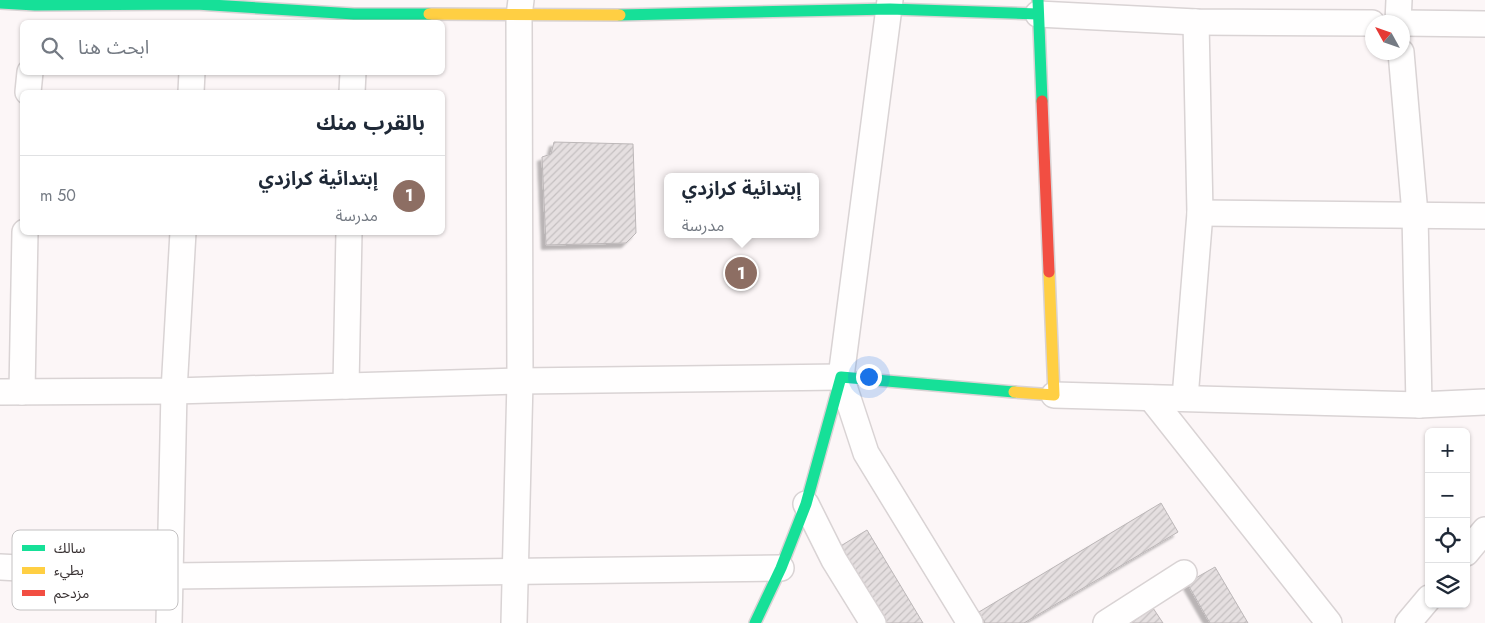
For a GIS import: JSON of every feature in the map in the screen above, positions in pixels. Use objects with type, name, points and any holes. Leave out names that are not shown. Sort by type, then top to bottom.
[{"type":"street","points":[[1398,15],[1399,0]]},
{"type":"street","points":[[0,3],[35,9],[124,2],[195,13],[354,18],[520,8],[645,15],[722,6],[890,5],[1038,7],[1196,22],[1365,23]]},
{"type":"street","points":[[755,623],[781,568],[806,504],[841,377],[890,5]]},
{"type":"street","points":[[1038,7],[1054,395]]},
{"type":"street","points":[[514,623],[520,381],[520,8]]},
{"type":"street","points":[[1185,398],[1200,212],[1196,22]]},
{"type":"street","points":[[1410,23],[1485,24]]},
{"type":"street","points":[[1402,60],[1415,214],[1419,405]]},
{"type":"street","points":[[28,90],[30,75]]},
{"type":"street","points":[[191,90],[192,75]]},
{"type":"street","points":[[352,75],[352,90]]},
{"type":"street","points":[[1200,212],[1485,216]]},
{"type":"street","points":[[25,235],[11,392],[174,391],[520,381],[841,377],[1054,395],[1419,405],[1485,402]]},
{"type":"street","points":[[172,530],[174,391],[183,235]]},
{"type":"street","points":[[346,386],[349,235]]},
{"type":"street","points":[[841,377],[866,453],[970,623]]},
{"type":"street","points":[[1151,398],[1329,623]]},
{"type":"street","points":[[806,504],[834,560],[873,623]]},
{"type":"street","points":[[1470,548],[1485,530]]},
{"type":"street","points":[[178,576],[781,568]]},
{"type":"street","points":[[1106,623],[1184,574]]},
{"type":"street","points":[[1408,623],[1425,603]]},
{"type":"street","points":[[169,623],[170,610]]},
{"type":"building","points":[[554,142],[633,144],[636,233],[626,243],[546,245],[542,157],[551,154]]},
{"type":"building","points":[[1161,503],[1178,532],[1024,623],[985,623],[979,612]]},
{"type":"building","points":[[867,530],[923,623],[885,623],[839,547]]},
{"type":"building","points":[[1215,567],[1248,623],[1210,623],[1187,583]]},
{"type":"building","points":[[1153,608],[1163,623],[1131,623]]},
{"type":"traffic: fast","points":[[1038,0],[1042,101]]},
{"type":"traffic: fast","points":[[0,3],[35,5],[196,4],[354,14],[429,14]]},
{"type":"traffic: fast","points":[[620,15],[890,9],[1038,14]]},
{"type":"traffic: fast","points":[[755,623],[781,568],[806,504],[841,377],[1014,392]]},
{"type":"traffic: slow","points":[[429,14],[620,15]]},
{"type":"traffic: slow","points":[[1014,392],[1054,395],[1049,272]]},
{"type":"traffic: jam","points":[[1042,101],[1049,272]]},
{"type":"place","name":"إبتدائية كرازدي","points":[[741,273]]}]
